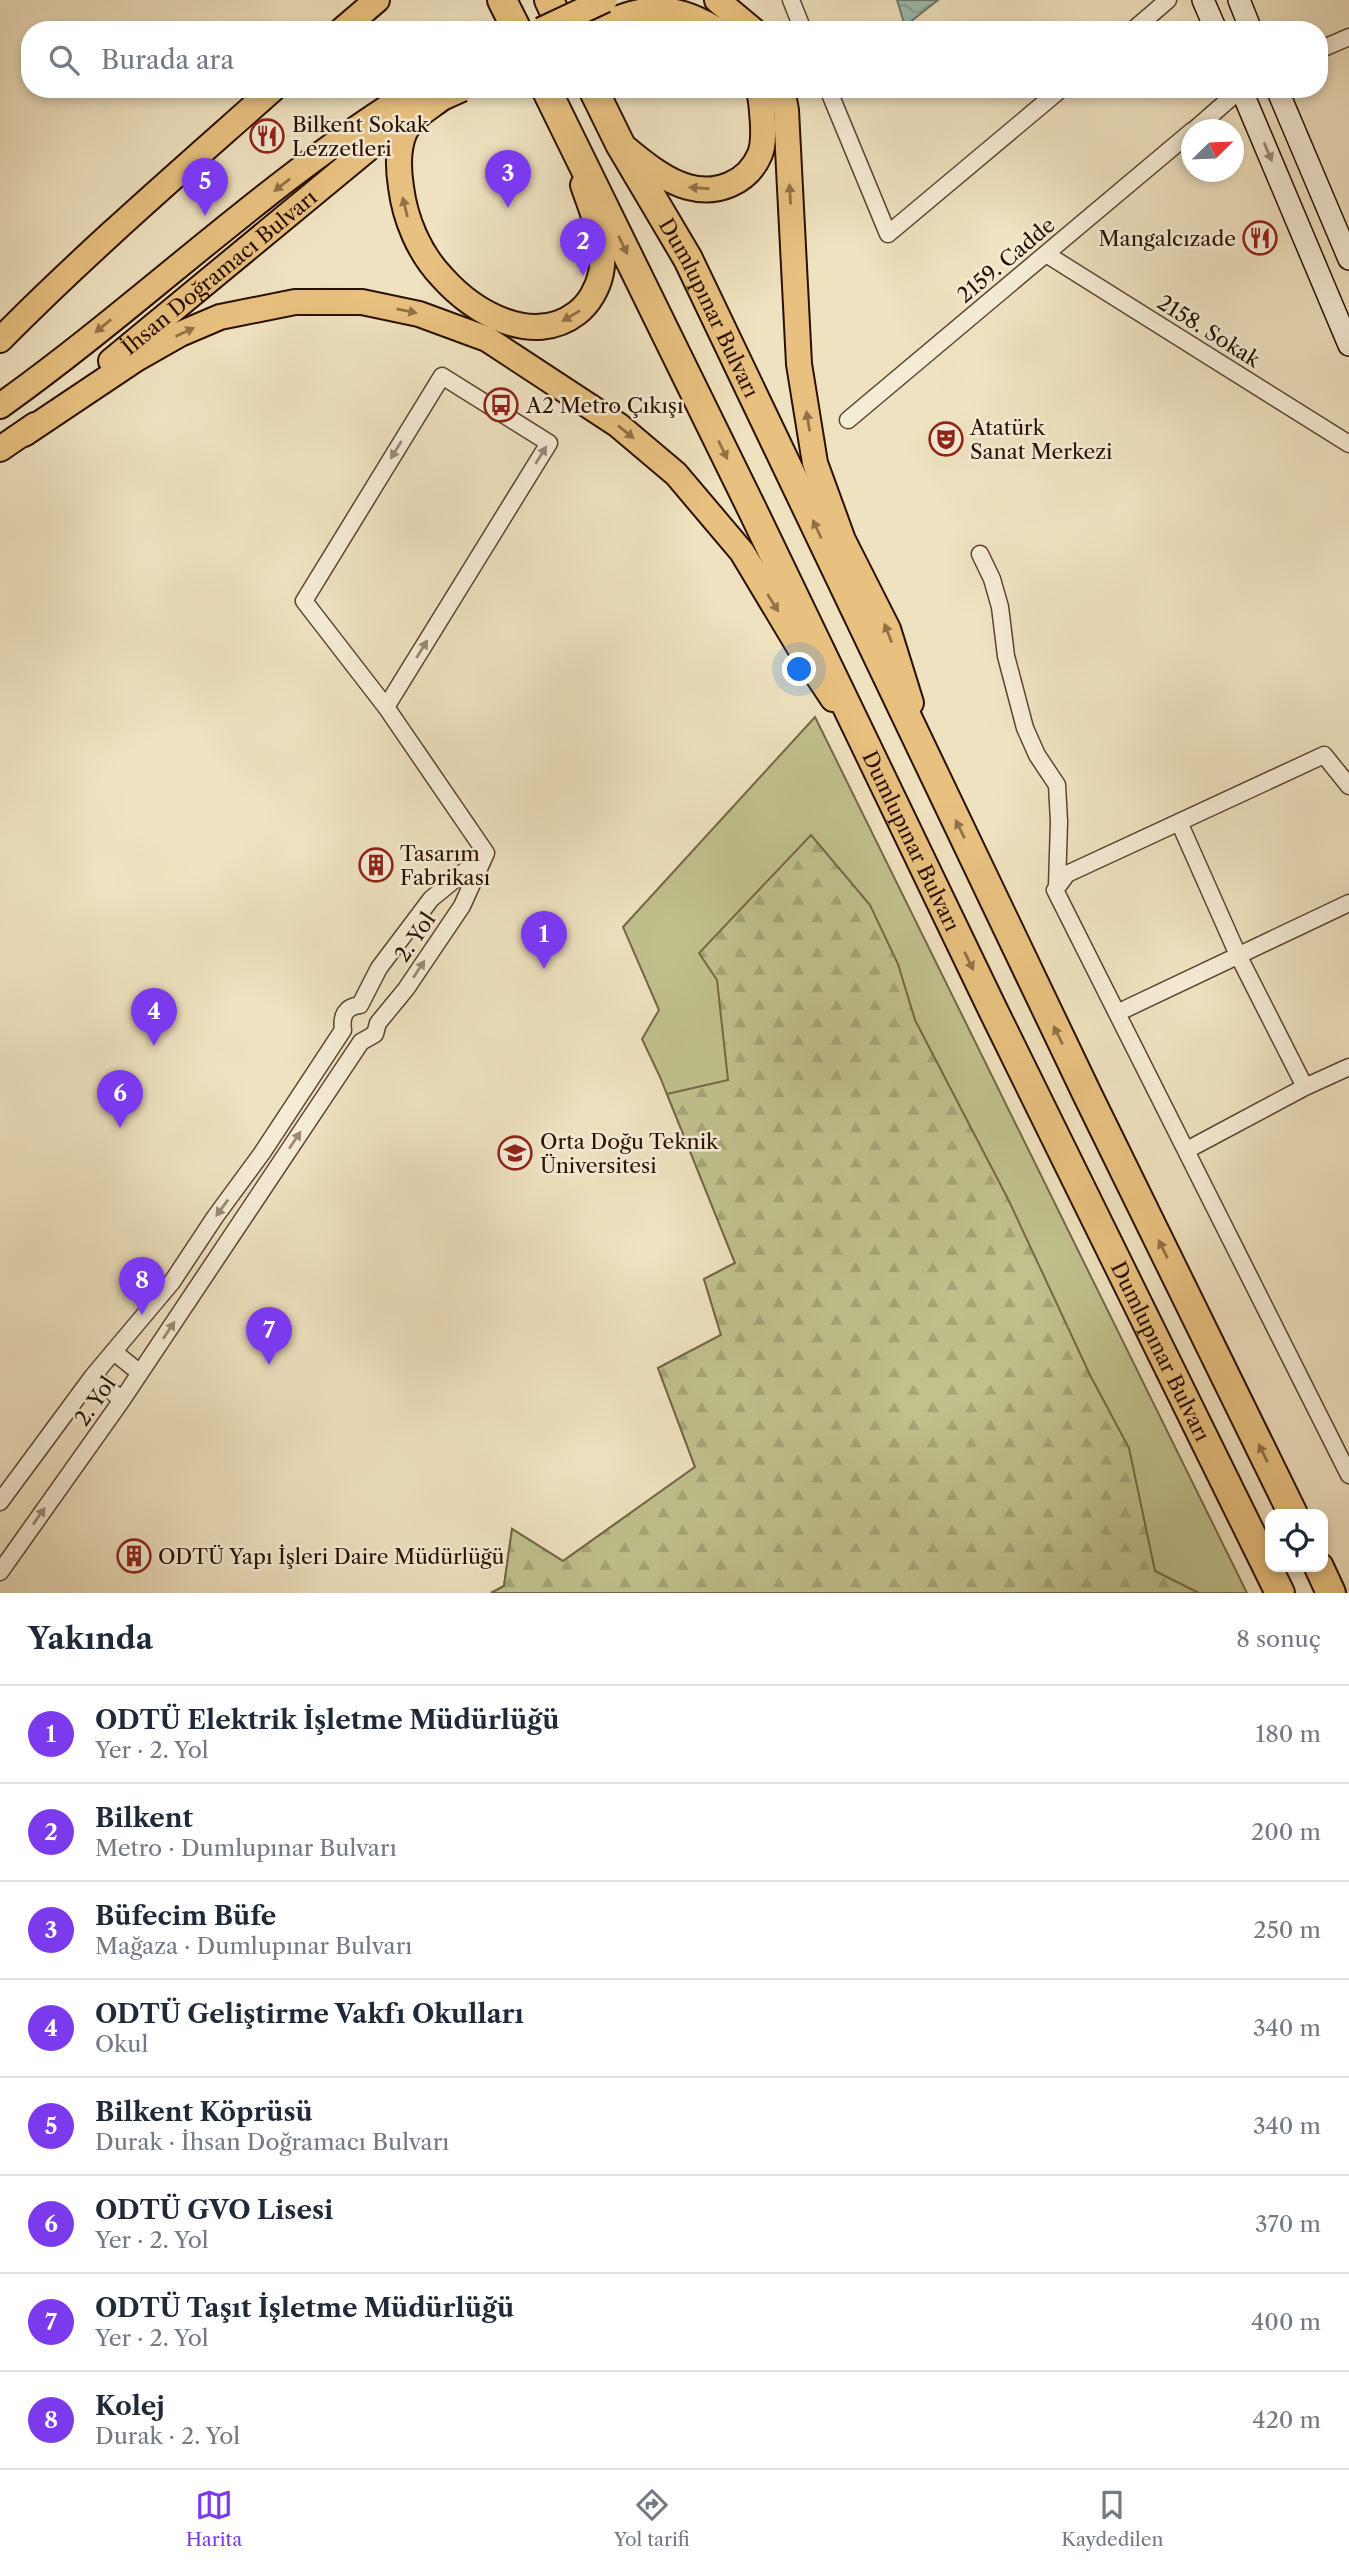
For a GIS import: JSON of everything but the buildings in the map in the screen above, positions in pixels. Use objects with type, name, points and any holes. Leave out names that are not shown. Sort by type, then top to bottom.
[{"type":"highway","points":[[502,0],[512,21]]},
{"type":"highway","points":[[549,0],[559,21]]},
{"type":"highway","name":"Dumlupınar Bulvarı","points":[[551,98],[993,1010],[1280,1593]]},
{"type":"highway","name":"Dumlupınar Bulvarı","points":[[597,98],[620,144],[688,259],[1088,1096],[1291,1509]]},
{"type":"highway","points":[[1321,1572],[1331,1593]]},
{"type":"main road","points":[[352,21],[377,0]]},
{"type":"main road","points":[[717,0],[742,21]]},
{"type":"main road","points":[[571,21],[611,9],[666,8],[705,21]]},
{"type":"main road","points":[[0,340],[135,211],[263,98]]},
{"type":"main road","points":[[0,405],[49,370],[148,289],[362,123],[402,98]]},
{"type":"main road","points":[[446,98],[409,125],[402,143],[399,160],[400,181],[403,205],[412,232],[440,276],[461,295],[506,322],[530,328],[558,323],[571,318],[584,308],[602,271],[597,228],[561,118]]},
{"type":"main road","name":"İhsan Doğramacı Bulvarı","points":[[0,449],[24,434],[375,143],[446,98]]},
{"type":"main road","points":[[620,144],[678,183],[702,189],[725,188],[747,176],[761,153],[760,98]]},
{"type":"main road","points":[[784,98],[799,364],[815,463],[843,540],[888,629],[930,768]]},
{"type":"main road","points":[[24,434],[136,359],[180,334],[220,317],[295,302],[362,302],[419,314],[455,326],[487,339],[618,425],[676,474],[742,552],[805,657],[864,745]]},
{"type":"street","points":[[791,0],[799,21]]},
{"type":"street","points":[[1144,21],[1168,0]]},
{"type":"street","points":[[1203,0],[1212,21]]},
{"type":"street","points":[[1239,0],[1247,21]]},
{"type":"street","points":[[1328,46],[1349,37]]},
{"type":"street","points":[[832,98],[888,234],[1050,98]]},
{"type":"street","name":"2159. Cadde","points":[[1206,119],[1230,98]]},
{"type":"street","points":[[1245,98],[1349,345]]},
{"type":"street","points":[[1281,98],[1349,259]]},
{"type":"street","name":"2159. Cadde","points":[[848,420],[1181,140]]},
{"type":"street","name":"2158. Sokak","points":[[1046,254],[1349,444]]},
{"type":"street","points":[[386,707],[549,443],[442,376],[304,601],[386,707],[486,853]]},
{"type":"street","points":[[980,555],[992,579],[1000,607],[1006,656],[1025,728],[1037,755],[1057,785],[1059,822],[1055,890],[1348,1470]]},
{"type":"street","points":[[1057,887],[1067,874],[1324,755],[1349,786]]},
{"type":"street","points":[[1179,822],[1238,956],[1305,1087]]},
{"type":"street","name":"2. Yol","points":[[0,1502],[93,1376],[172,1282],[343,1030],[341,1021],[344,1014],[360,1005],[379,968],[431,899],[486,853]]},
{"type":"street","name":"2. Yol","points":[[0,1572],[122,1400],[362,1042],[375,1034],[378,1023],[406,989],[462,906],[486,853]]},
{"type":"street","points":[[1117,1013],[1349,904]]},
{"type":"street","points":[[360,1005],[371,1008],[378,1023]]},
{"type":"street","points":[[343,1030],[350,1039],[362,1042]]},
{"type":"street","points":[[1187,1150],[1305,1087],[1349,1067]]},
{"type":"street","points":[[114,1352],[140,1373]]},
{"type":"street","points":[[93,1376],[122,1400]]},
{"type":"green space","points":[[815,717],[1247,1593],[491,1593],[504,1586],[512,1529],[563,1561],[695,1467],[658,1368],[721,1335],[704,1279],[735,1263],[642,1039],[659,1010],[623,927]]},
{"type":"green space","points":[[811,835],[870,905],[898,964],[915,1020],[1009,1201],[1090,1375],[1129,1448],[1155,1571],[1199,1593],[491,1593],[504,1586],[512,1529],[563,1561],[695,1467],[658,1368],[721,1335],[704,1279],[735,1263],[667,1094],[728,1080],[717,980],[699,953]]},
{"type":"water","points":[[897,0],[938,0],[911,21],[903,21]]},
{"type":"place","name":"Bilkent Sokak Lezzetleri","points":[[267,136]]},
{"type":"place","name":"Büfecim Büfe","points":[[508,208]]},
{"type":"place","name":"Bilkent Köprüsü","points":[[205,216]]},
{"type":"place","name":"Mangalcızade","points":[[1260,238]]},
{"type":"place","name":"Bilkent","points":[[583,276]]},
{"type":"place","name":"A2 Metro Çıkışı","points":[[501,405]]},
{"type":"place","name":"Atatürk Sanat Merkezi","points":[[946,439]]},
{"type":"place","name":"Tasarım Fabrikası","points":[[376,865]]},
{"type":"place","name":"ODTÜ Elektrik İşletme Müdürlüğü","points":[[544,969]]},
{"type":"place","name":"ODTÜ Geliştirme Vakfı Okulları","points":[[154,1046]]},
{"type":"place","name":"ODTÜ GVO Lisesi","points":[[120,1128]]},
{"type":"place","name":"Orta Doğu Teknik Üniversitesi","points":[[515,1153]]},
{"type":"place","name":"Kolej","points":[[142,1315]]},
{"type":"place","name":"ODTÜ Taşıt İşletme Müdürlüğü","points":[[269,1365]]},
{"type":"place","name":"ODTÜ Yapı İşleri Daire Müdürlüğü","points":[[134,1556]]}]
